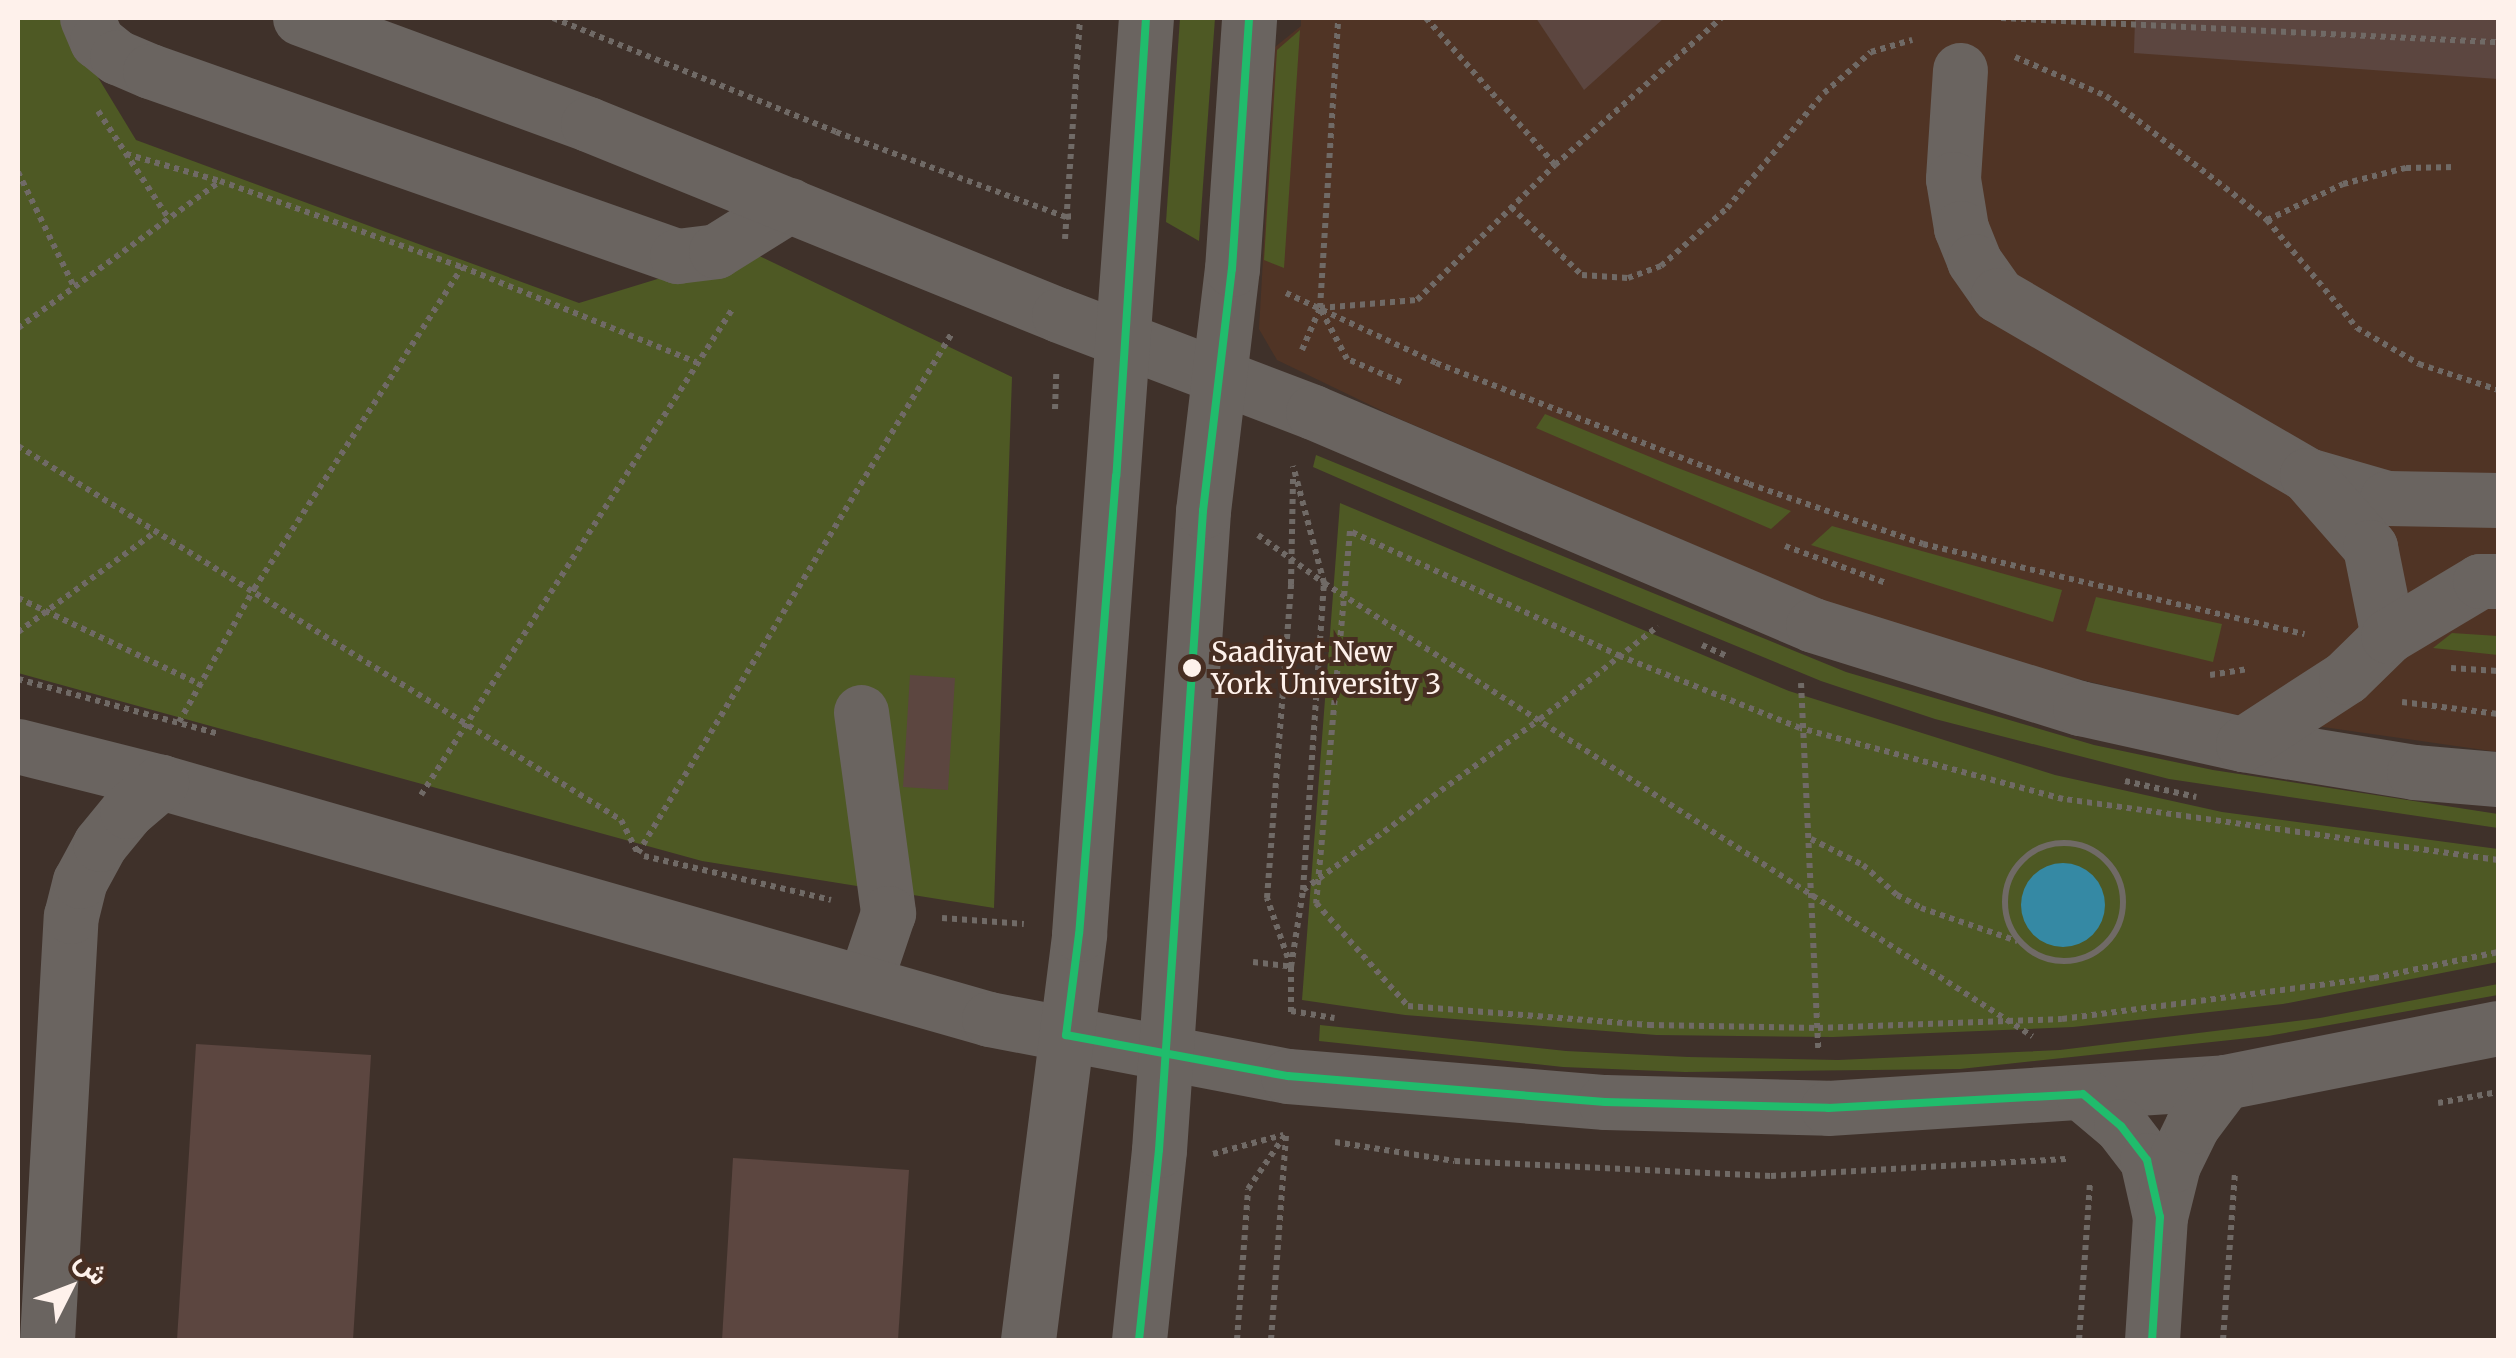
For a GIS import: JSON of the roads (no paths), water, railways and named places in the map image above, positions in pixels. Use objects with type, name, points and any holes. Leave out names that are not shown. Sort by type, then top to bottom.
[{"type":"street","points":[[88,18],[97,42],[117,57],[150,71],[678,256],[716,251],[790,206]]},
{"type":"street","points":[[300,18],[588,124],[1313,412],[1812,625],[2080,708],[2243,744],[2414,772],[2498,779]]},
{"type":"street","points":[[1028,1340],[1079,934],[1146,18]]},
{"type":"street","points":[[1138,1340],[1164,1052],[1203,511],[1232,269],[1248,18]]},
{"type":"street","points":[[1980,61],[1953,179],[1961,228],[1974,261],[1998,295],[2306,475],[2386,498],[2491,500],[2489,581],[2388,636],[2346,677],[2243,744]]},
{"type":"street","points":[[2306,475],[2370,547],[2388,636]]},
{"type":"street","points":[[861,712],[888,913],[865,981]]},
{"type":"street","points":[[18,746],[160,782],[990,1019],[1288,1076],[1605,1102],[1828,1108],[2226,1082],[2498,1028]]},
{"type":"street","points":[[47,1340],[70,916],[80,881],[100,844],[127,810],[160,782]]},
{"type":"street","points":[[2152,1340],[2160,1217],[2173,1165],[2186,1139],[2226,1082]]},
{"type":"street","points":[[2083,1094],[2121,1126],[2148,1160],[2160,1217]]},
{"type":"street","points":[[1033,1283],[1057,1340]]},
{"type":"water","points":[[2063,863],[2086,870],[2098,882],[2105,905],[2098,928],[2086,940],[2063,947],[2040,940],[2028,928],[2021,905],[2028,882],[2040,870]]},
{"type":"place","name":"Saadiyat New York University 3","points":[[1192,668]]}]
